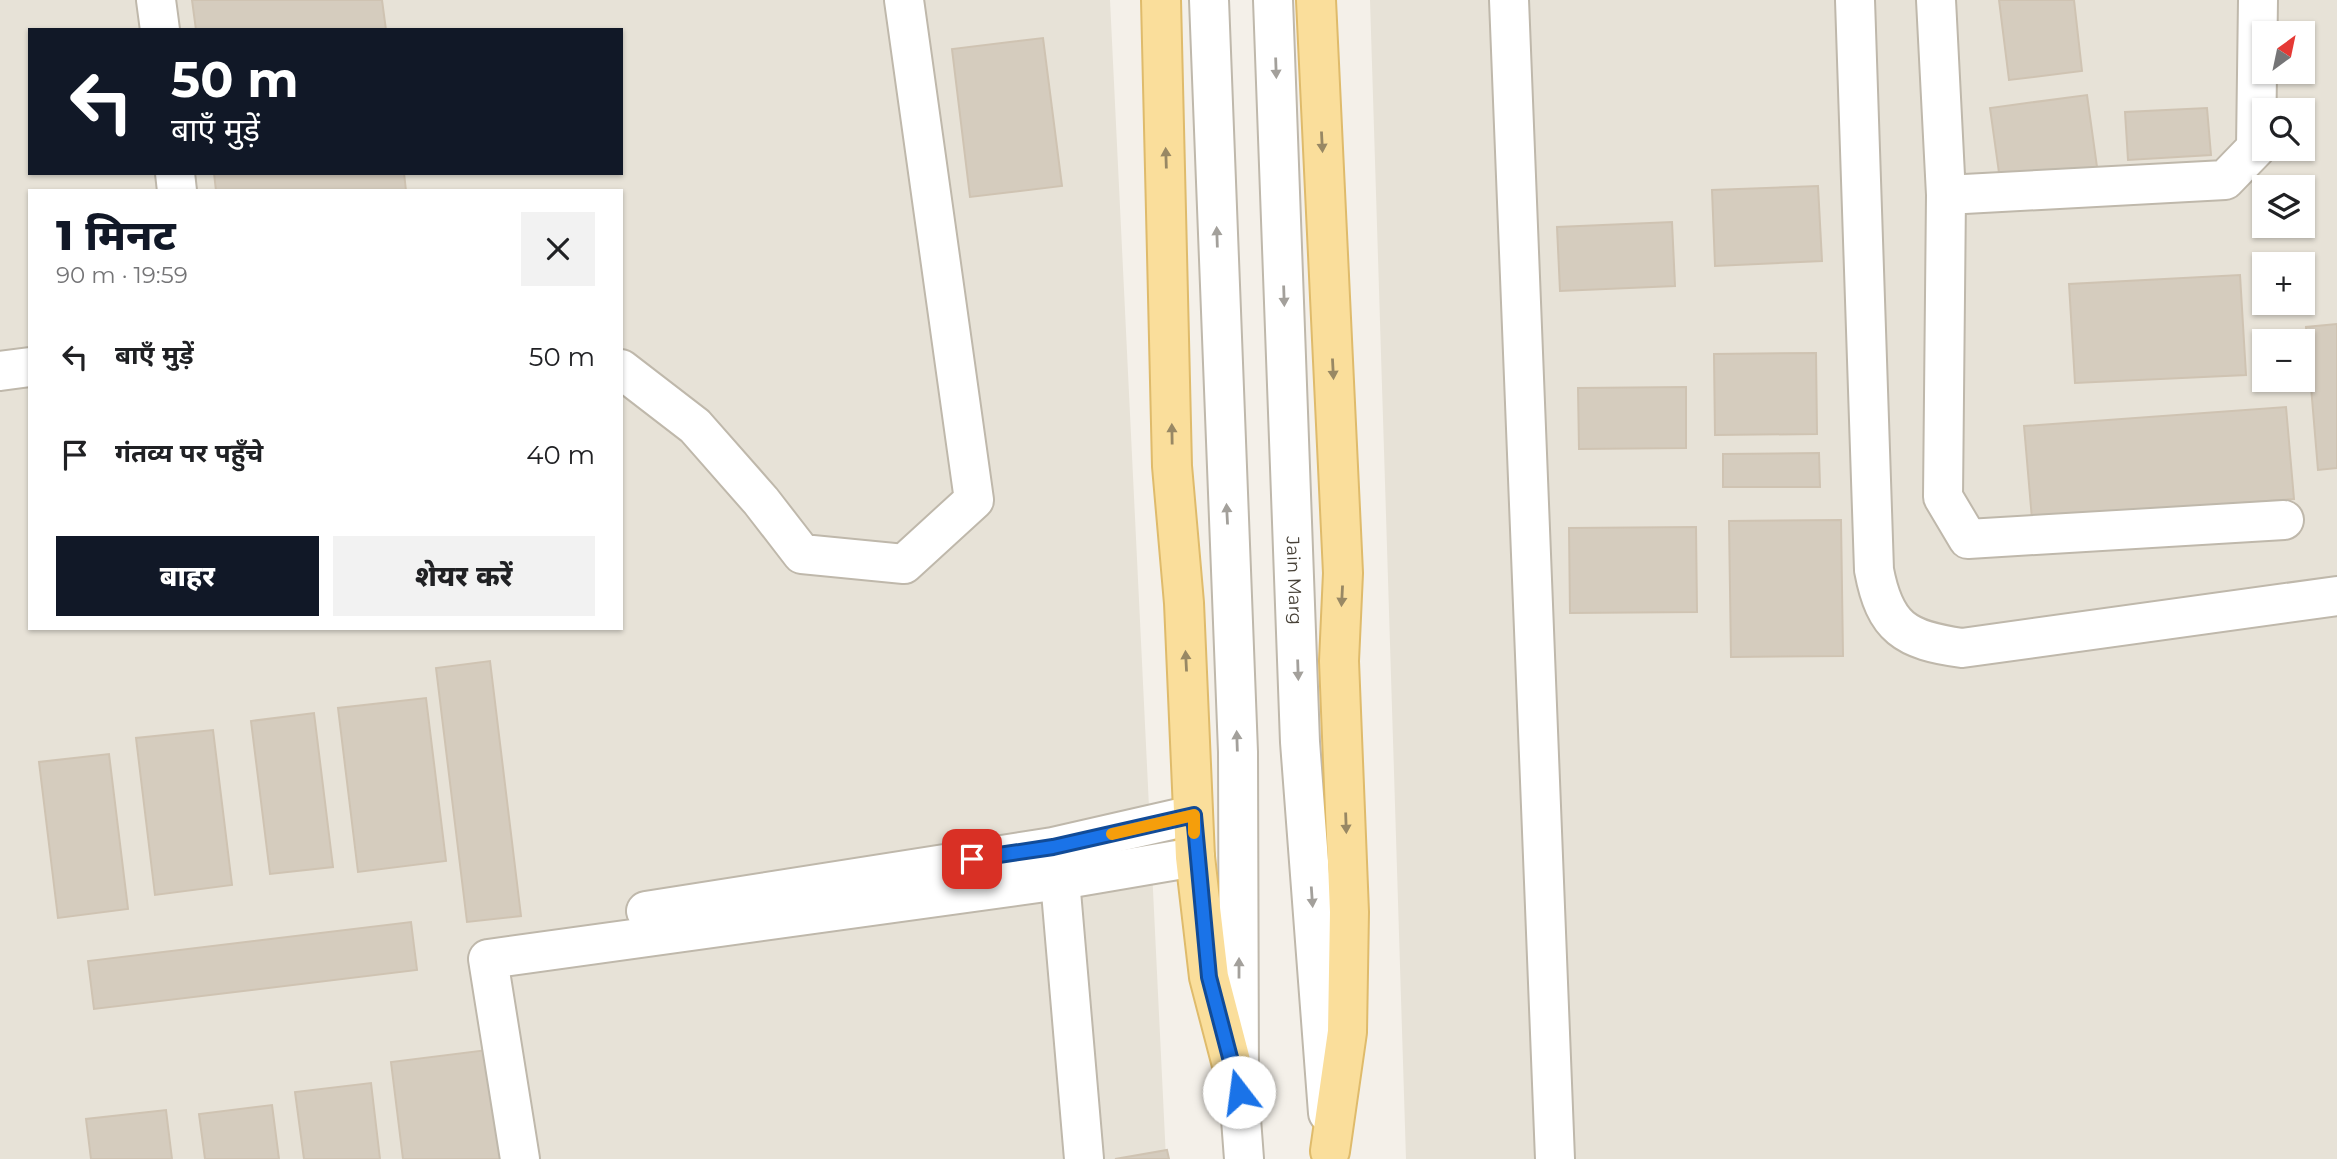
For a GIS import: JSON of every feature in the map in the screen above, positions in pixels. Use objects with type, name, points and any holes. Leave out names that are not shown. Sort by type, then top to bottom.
[{"type":"main road","points":[[1161,0],[1172,466],[1184,603],[1195,857],[1209,977],[1239,1092]]},
{"type":"main road","points":[[1316,0],[1343,573],[1339,661],[1349,912],[1346,1032],[1331,1155]]},
{"type":"street","points":[[156,0],[160,28]]},
{"type":"street","points":[[623,371],[695,426],[761,501],[802,554],[904,564],[974,500],[904,0]]},
{"type":"street","points":[[1209,0],[1238,752],[1239,1092],[1244,1159]]},
{"type":"street","name":"Jain Marg","points":[[1273,0],[1300,742],[1331,1155]]},
{"type":"street","points":[[1509,0],[1555,1159]]},
{"type":"street","points":[[1855,0],[1874,570],[1879,596],[1889,617],[1909,636],[1927,643],[1962,648],[2337,596]]},
{"type":"street","points":[[1936,0],[1946,195],[1943,498],[1968,539],[2284,520]]},
{"type":"street","points":[[1946,195],[2225,180],[2256,148],[2258,0]]},
{"type":"street","points":[[0,371],[28,367]]},
{"type":"street","points":[[630,914],[1053,847],[1194,815]]},
{"type":"street","points":[[520,1159],[488,959],[1060,880],[1195,857]]},
{"type":"street","points":[[1060,880],[1084,1159]]},
{"type":"shaded area","points":[[0,0],[1110,0],[1166,1159],[0,1159]]},
{"type":"shaded area","points":[[1370,0],[2337,0],[2337,1159],[1406,1159]]},
{"type":"building","points":[[192,0],[382,0],[386,28],[196,28]]},
{"type":"building","points":[[1999,0],[2074,0],[2082,71],[2009,80]]},
{"type":"building","points":[[1043,38],[1062,186],[970,197],[952,49]]},
{"type":"building","points":[[2087,95],[2097,167],[2000,180],[1990,108]]},
{"type":"building","points":[[2207,108],[2211,155],[2128,160],[2125,112]]},
{"type":"building","points":[[214,175],[404,175],[406,189],[216,189]]},
{"type":"building","points":[[1818,186],[1822,261],[1715,266],[1712,190]]},
{"type":"building","points":[[1672,222],[1675,286],[1560,291],[1557,227]]},
{"type":"building","points":[[2240,275],[2246,375],[2075,383],[2069,284]]},
{"type":"building","points":[[2337,324],[2337,468],[2318,470],[2311,392],[2315,392],[2315,329],[2306,327]]},
{"type":"building","points":[[1816,353],[1817,434],[1715,435],[1714,354]]},
{"type":"building","points":[[1686,387],[1686,448],[1579,449],[1578,388]]},
{"type":"building","points":[[2286,407],[2294,499],[2032,519],[2024,426]]},
{"type":"building","points":[[1819,453],[1820,487],[1723,487],[1723,454]]},
{"type":"building","points":[[1841,520],[1843,656],[1731,657],[1729,521]]},
{"type":"building","points":[[1696,527],[1697,612],[1570,613],[1569,528]]},
{"type":"building","points":[[490,661],[521,916],[467,922],[436,668]]},
{"type":"building","points":[[426,698],[446,861],[358,872],[338,708]]},
{"type":"building","points":[[314,713],[333,867],[270,874],[251,721]]},
{"type":"building","points":[[213,730],[232,885],[155,895],[136,738]]},
{"type":"building","points":[[109,754],[128,909],[58,918],[39,762]]},
{"type":"building","points":[[411,922],[417,970],[94,1009],[88,961]]},
{"type":"building","points":[[487,1050],[501,1159],[403,1159],[391,1062]]},
{"type":"building","points":[[371,1083],[380,1159],[304,1159],[295,1092]]},
{"type":"building","points":[[272,1105],[279,1159],[205,1159],[199,1114]]},
{"type":"building","points":[[166,1110],[172,1159],[91,1159],[86,1119]]},
{"type":"building","points":[[1167,1150],[1169,1159],[1115,1159]]},
{"type":"slow traffic","points":[[1112,834],[1194,815],[1194,833]]},
{"type":"route","points":[[972,859],[1053,847],[1194,815],[1195,857],[1209,977],[1239,1092]]}]
